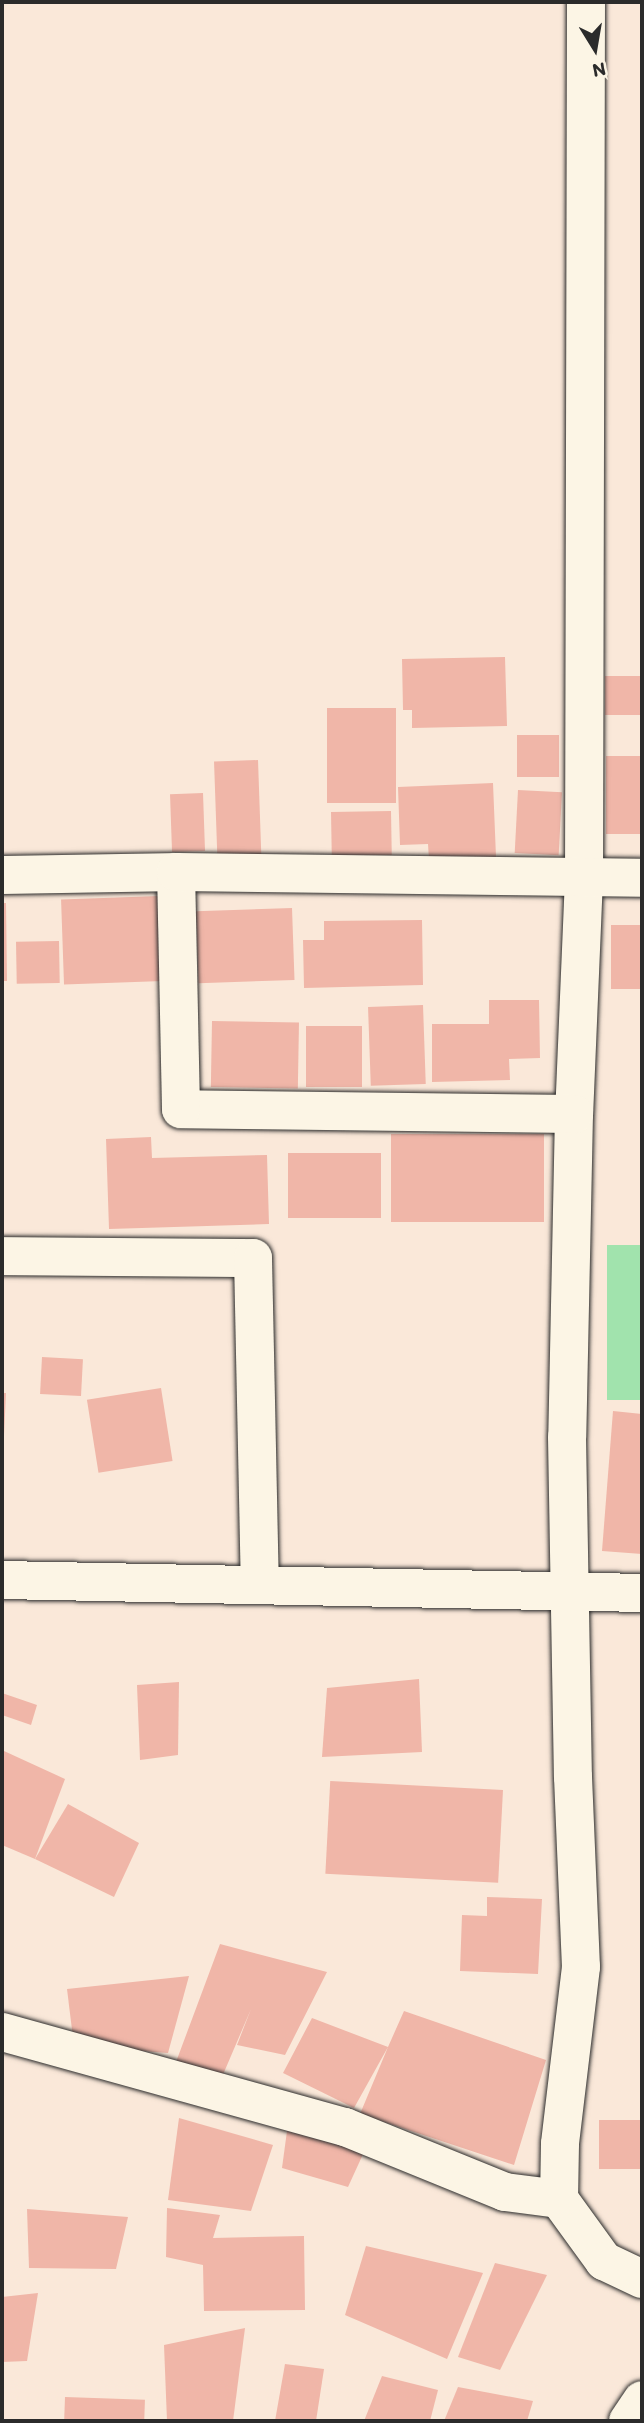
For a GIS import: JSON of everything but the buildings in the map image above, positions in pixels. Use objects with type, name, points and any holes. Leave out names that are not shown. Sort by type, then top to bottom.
[{"type":"main road","points":[[586,2],[584,878],[574,1114],[567,1437],[573,1777],[581,1967],[560,2144],[559,2199],[604,2260],[642,2279]]},
{"type":"main road","points":[[176,872],[181,1109],[574,1114]]},
{"type":"main road","points":[[2,875],[176,872],[642,878]]},
{"type":"main road","points":[[2,1255],[253,1258],[260,1585]]},
{"type":"main road","points":[[2,1580],[642,1593]]},
{"type":"main road","points":[[2,2032],[345,2127],[505,2192],[559,2199]]},
{"type":"main road","points":[[628,2421],[642,2400]]},
{"type":"green space","points":[[607,1245],[642,1245],[642,1400],[607,1400]]}]
